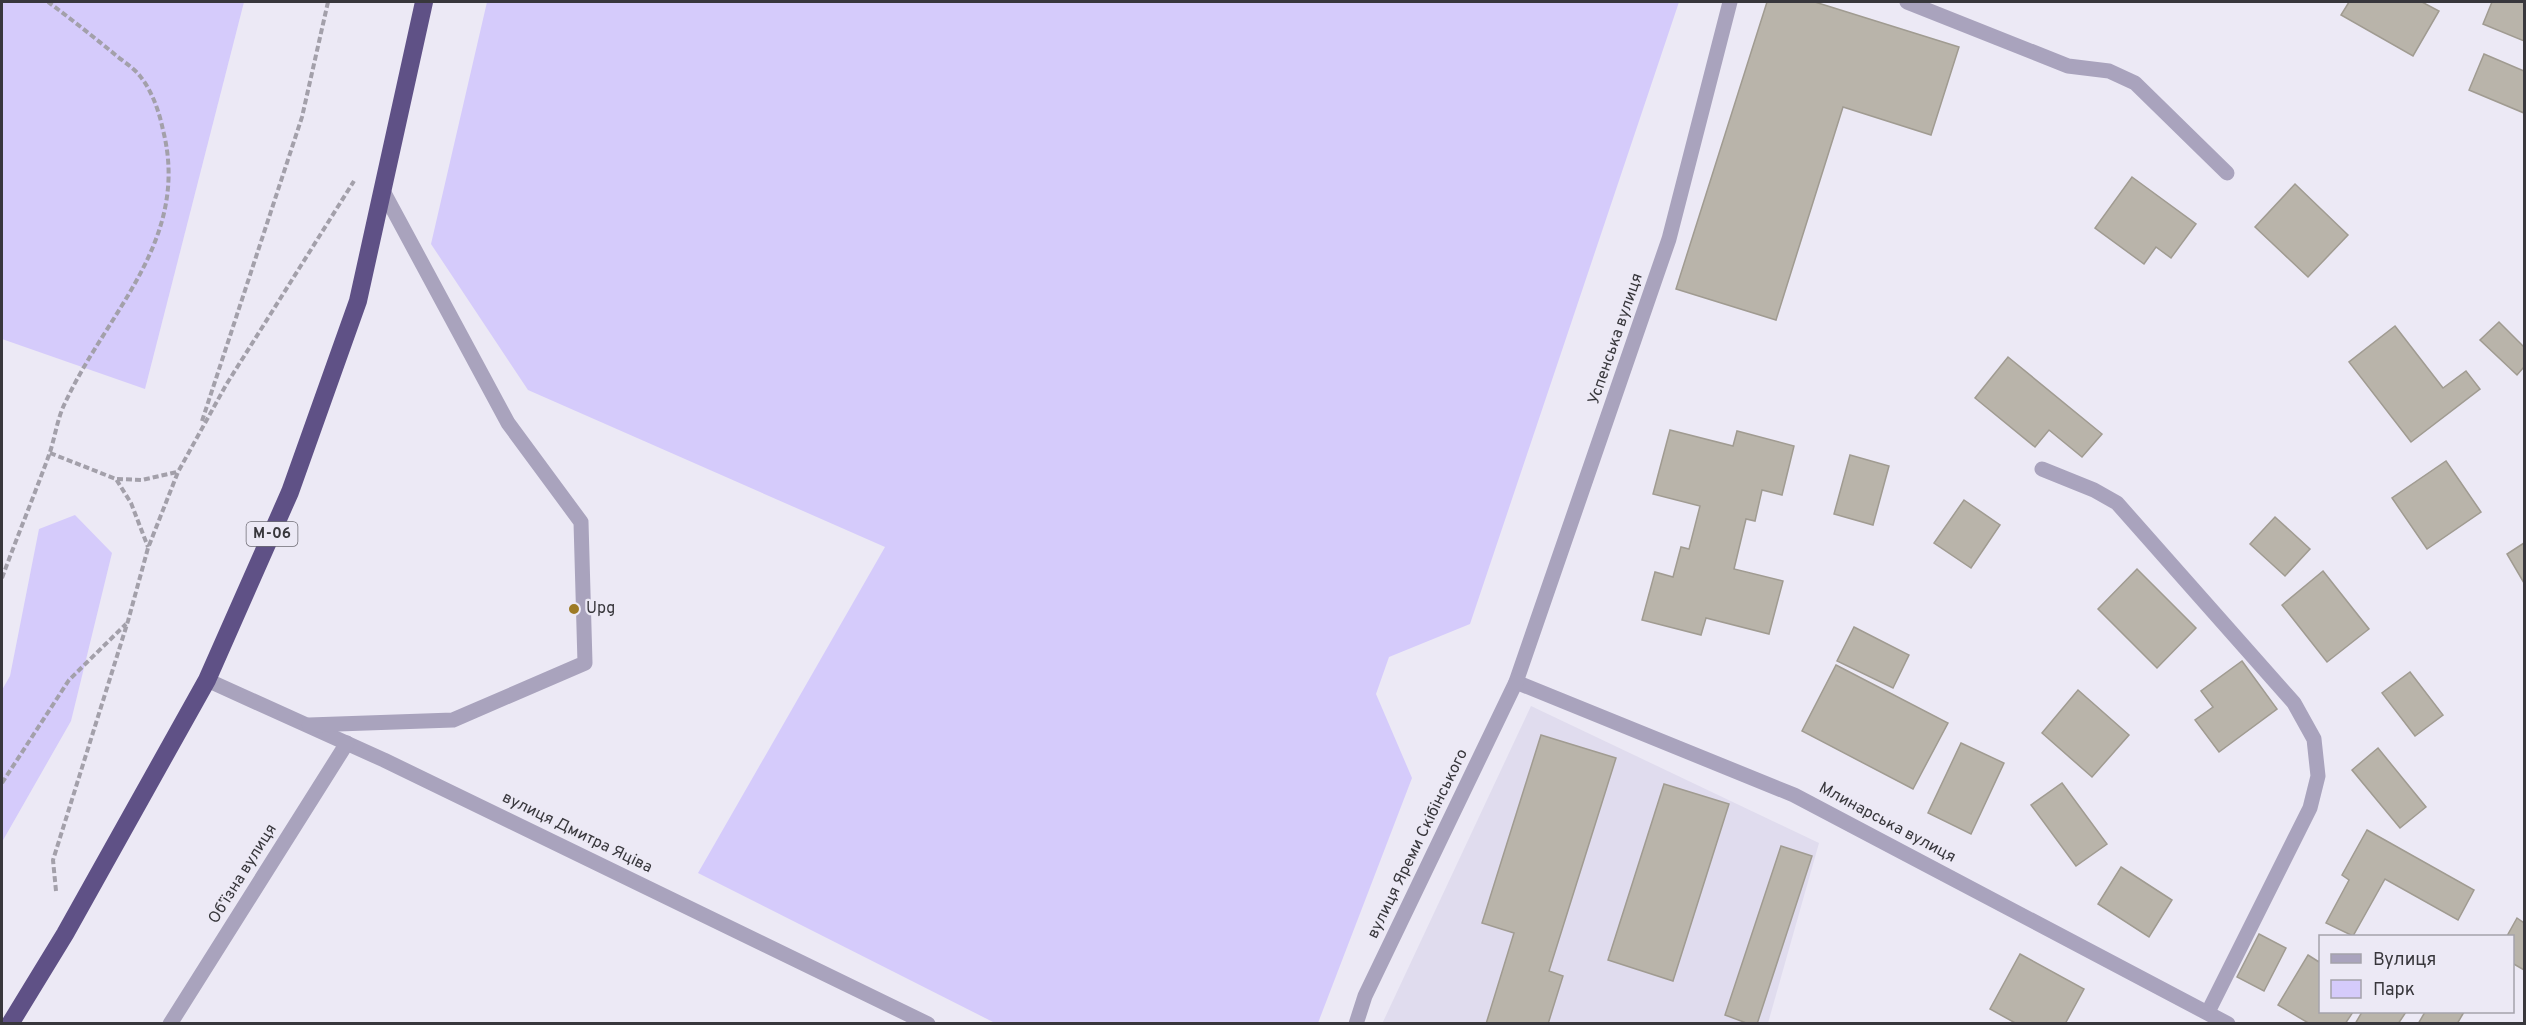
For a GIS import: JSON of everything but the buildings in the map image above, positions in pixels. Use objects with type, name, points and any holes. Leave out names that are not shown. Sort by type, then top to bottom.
[{"type":"highway","name":"М-06","points":[[10,1023],[65,934],[207,680],[290,492],[357,301],[424,2]]},
{"type":"street","name":"Успенська вулиця","points":[[1516,682],[1669,239],[1731,2]]},
{"type":"street","points":[[1907,2],[2068,66],[2109,71],[2135,83],[2227,173]]},
{"type":"street","points":[[309,726],[453,720],[585,663],[581,522],[508,423],[383,191]]},
{"type":"street","points":[[2042,470],[2094,490],[2117,503],[2294,703],[2314,739],[2318,776],[2310,808],[2208,1011]]},
{"type":"street","name":"вулиця Дмитра Яціва","points":[[207,680],[347,743],[928,1023]]},
{"type":"street","name":"Млинарська вулиця","points":[[1516,682],[1794,795],[2228,1023]]},
{"type":"street","name":"вулиця Яреми Скібінського","points":[[1356,1023],[1365,996],[1516,682]]},
{"type":"street","name":"Обʼїзна вулиця","points":[[170,1023],[347,743]]},
{"type":"path","points":[[2,578],[50,453],[64,405],[90,357],[122,308],[146,262],[160,226],[168,196],[170,171],[168,148],[160,119],[150,92],[139,74],[48,2]]},
{"type":"path","points":[[199,430],[303,117],[328,2]]},
{"type":"path","points":[[65,934],[54,883],[53,860],[128,621],[148,548],[178,472],[199,430],[359,174]]},
{"type":"path","points":[[50,453],[116,479],[142,480],[178,472]]},
{"type":"path","points":[[116,479],[131,503],[148,548]]},
{"type":"path","points":[[2,783],[69,680],[128,621]]},
{"type":"shaded area","points":[[1531,706],[1819,843],[1768,1023],[1382,1024]]},
{"type":"green space","points":[[2,2],[244,2],[145,389],[2,339]]},
{"type":"green space","points":[[487,2],[1679,2],[1470,624],[1389,657],[1376,694],[1412,778],[1318,1023],[995,1023],[698,873],[885,547],[528,390],[431,244]]},
{"type":"green space","points":[[75,515],[112,553],[71,721],[2,842],[2,690],[10,676],[39,529]]},
{"type":"place","name":"Upg","points":[[574,609]]}]
